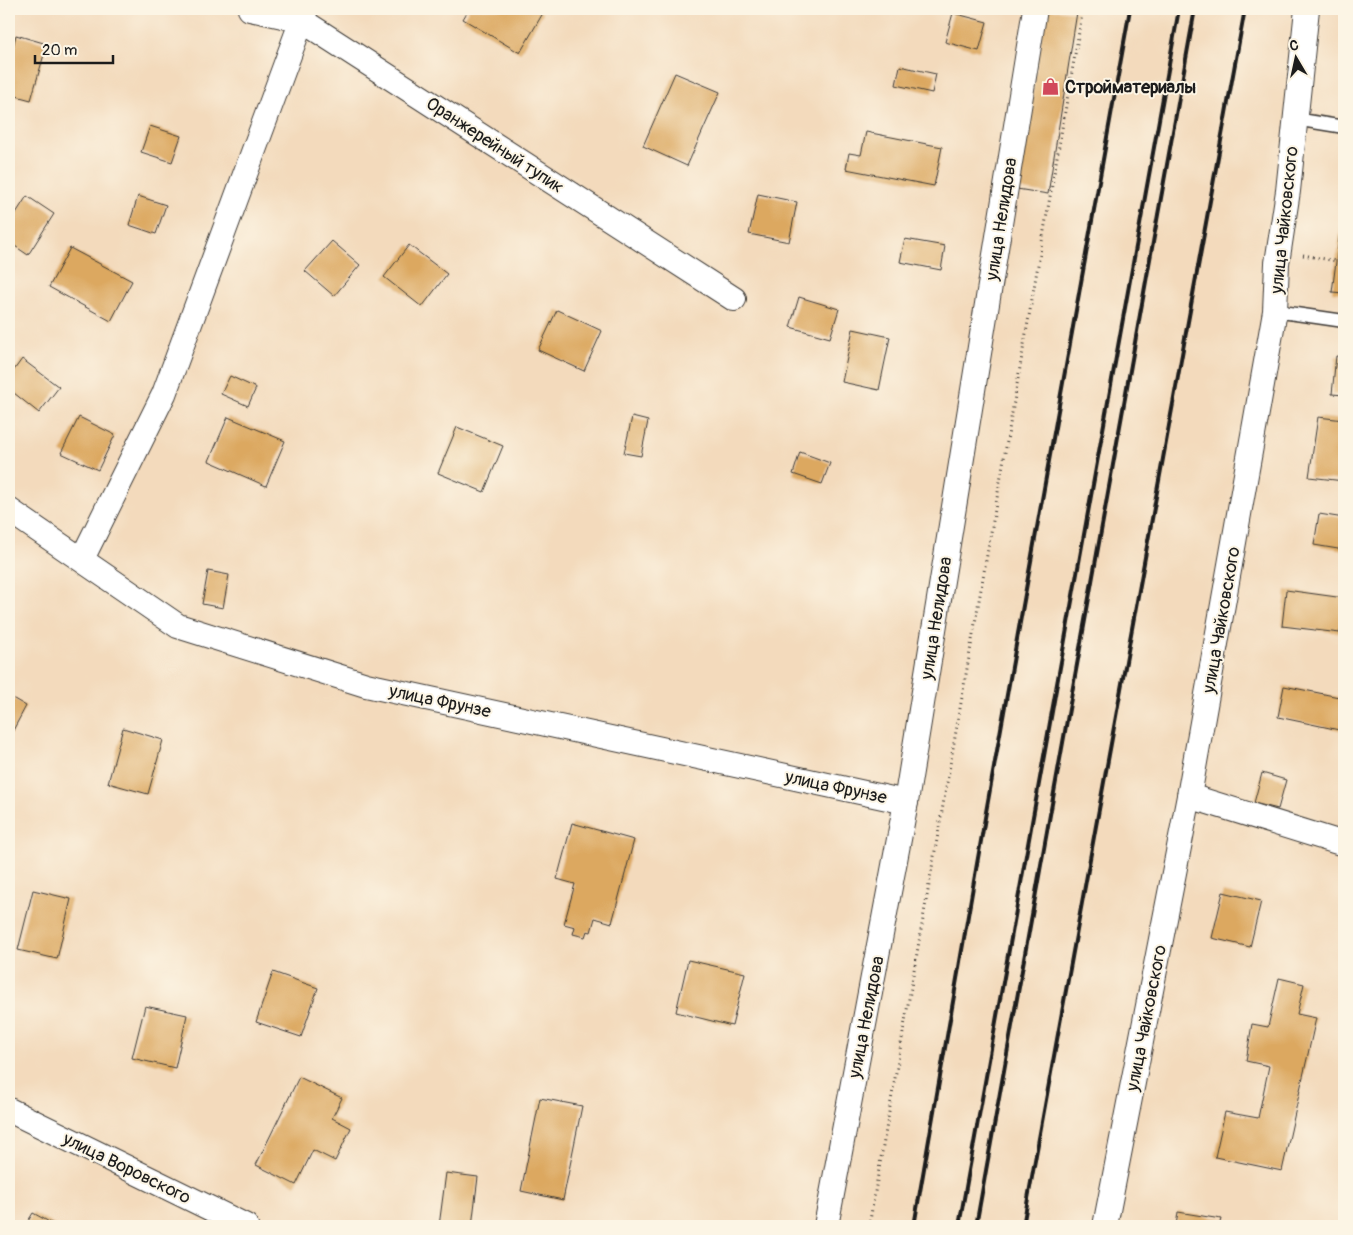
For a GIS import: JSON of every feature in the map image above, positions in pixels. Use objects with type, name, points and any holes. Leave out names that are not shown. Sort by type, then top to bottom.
[{"type":"street","name":"Оранжерейный тупик","points":[[250,9],[304,15],[734,299]]},
{"type":"street","name":"улица Нелидова","points":[[826,1226],[906,802],[1035,9]]},
{"type":"street","name":"улица Чайковского","points":[[1105,1226],[1189,796],[1276,312],[1280,250],[1307,9]]},
{"type":"street","points":[[82,560],[164,394],[304,15]]},
{"type":"street","name":"улица Фрунзе","points":[[9,510],[178,626],[366,685],[906,802]]},
{"type":"street","points":[[1189,796],[1344,844]]},
{"type":"street","name":"улица Воровского","points":[[9,1110],[246,1226]]},
{"type":"lane","points":[[1295,119],[1344,127]]},
{"type":"lane","points":[[1276,312],[1344,321]]},
{"type":"path","points":[[870,1226],[1083,9]]},
{"type":"path","points":[[1280,250],[1336,261]]},
{"type":"building","points":[[469,9],[535,9],[543,13],[520,53],[463,19]]},
{"type":"building","points":[[1046,9],[1077,12],[1048,194],[1017,189]]},
{"type":"building","points":[[953,13],[987,22],[979,51],[945,42]]},
{"type":"building","points":[[16,35],[47,44],[31,100],[9,94],[9,63]]},
{"type":"building","points":[[900,66],[936,74],[932,93],[896,85]]},
{"type":"building","points":[[675,73],[720,92],[687,166],[643,146]]},
{"type":"building","points":[[150,126],[181,136],[172,162],[141,152]]},
{"type":"building","points":[[866,132],[942,147],[934,186],[846,169],[849,153],[861,155]]},
{"type":"building","points":[[758,194],[797,202],[789,242],[749,234]]},
{"type":"building","points":[[27,196],[54,214],[28,255],[9,242],[9,224]]},
{"type":"building","points":[[138,196],[166,205],[156,234],[129,225]]},
{"type":"building","points":[[1344,209],[1344,293],[1332,292]]},
{"type":"building","points":[[905,239],[945,246],[941,270],[900,262]]},
{"type":"building","points":[[332,241],[360,265],[334,296],[305,271]]},
{"type":"building","points":[[409,245],[447,274],[422,307],[384,277]]},
{"type":"building","points":[[70,248],[132,281],[111,321],[49,287]]},
{"type":"building","points":[[799,297],[839,309],[830,338],[790,327]]},
{"type":"building","points":[[557,310],[602,331],[584,371],[538,350]]},
{"type":"building","points":[[853,329],[890,337],[879,390],[842,382]]},
{"type":"building","points":[[1336,356],[1344,357],[1344,395],[1332,394]]},
{"type":"building","points":[[22,359],[59,387],[39,413],[9,389],[9,377]]},
{"type":"building","points":[[230,376],[256,388],[248,406],[221,394]]},
{"type":"building","points":[[79,417],[115,435],[98,470],[61,453]]},
{"type":"building","points":[[228,417],[285,441],[266,486],[209,461]]},
{"type":"building","points":[[632,417],[648,421],[641,456],[624,453]]},
{"type":"building","points":[[1318,417],[1344,420],[1344,481],[1309,477]]},
{"type":"building","points":[[457,427],[503,446],[484,492],[438,473]]},
{"type":"building","points":[[800,452],[830,463],[822,484],[793,474]]},
{"type":"building","points":[[1319,514],[1344,518],[1344,550],[1314,545]]},
{"type":"building","points":[[208,571],[229,575],[223,608],[202,604]]},
{"type":"building","points":[[1286,590],[1344,598],[1340,633],[1282,626]]},
{"type":"building","points":[[1284,686],[1344,698],[1344,731],[1278,717]]},
{"type":"building","points":[[9,696],[26,706],[9,738]]},
{"type":"building","points":[[123,728],[163,740],[148,794],[108,783]]},
{"type":"building","points":[[1262,773],[1286,780],[1278,809],[1254,803]]},
{"type":"building","points":[[572,823],[634,840],[612,923],[595,918],[591,932],[587,931],[585,937],[573,934],[575,927],[564,924],[575,884],[557,879]]},
{"type":"building","points":[[33,890],[71,899],[57,959],[18,950]]},
{"type":"building","points":[[1223,892],[1261,901],[1250,947],[1212,938]]},
{"type":"building","points":[[688,960],[745,973],[732,1026],[676,1012]]},
{"type":"building","points":[[273,972],[318,988],[301,1037],[256,1022]]},
{"type":"building","points":[[1279,978],[1304,984],[1297,1014],[1316,1018],[1282,1171],[1215,1157],[1225,1112],[1258,1118],[1269,1066],[1246,1061],[1252,1024],[1268,1027]]},
{"type":"building","points":[[145,1006],[187,1015],[175,1068],[132,1058]]},
{"type":"building","points":[[299,1077],[342,1098],[332,1118],[351,1128],[335,1161],[313,1150],[296,1185],[256,1165]]},
{"type":"building","points":[[540,1098],[582,1106],[563,1200],[521,1191]]},
{"type":"building","points":[[446,1173],[478,1177],[472,1226],[439,1226]]},
{"type":"building","points":[[1178,1212],[1221,1219],[1219,1226],[1176,1226]]},
{"type":"building","points":[[33,1213],[55,1225],[25,1226]]},
{"type":"railway","points":[[914,1226],[1130,9]]},
{"type":"railway","points":[[959,1226],[1179,9]]},
{"type":"railway","points":[[976,1226],[1195,9]]},
{"type":"railway","points":[[1023,1226],[1245,9]]},
{"type":"place","name":"Стройматериалы","points":[[1051,87]]}]
